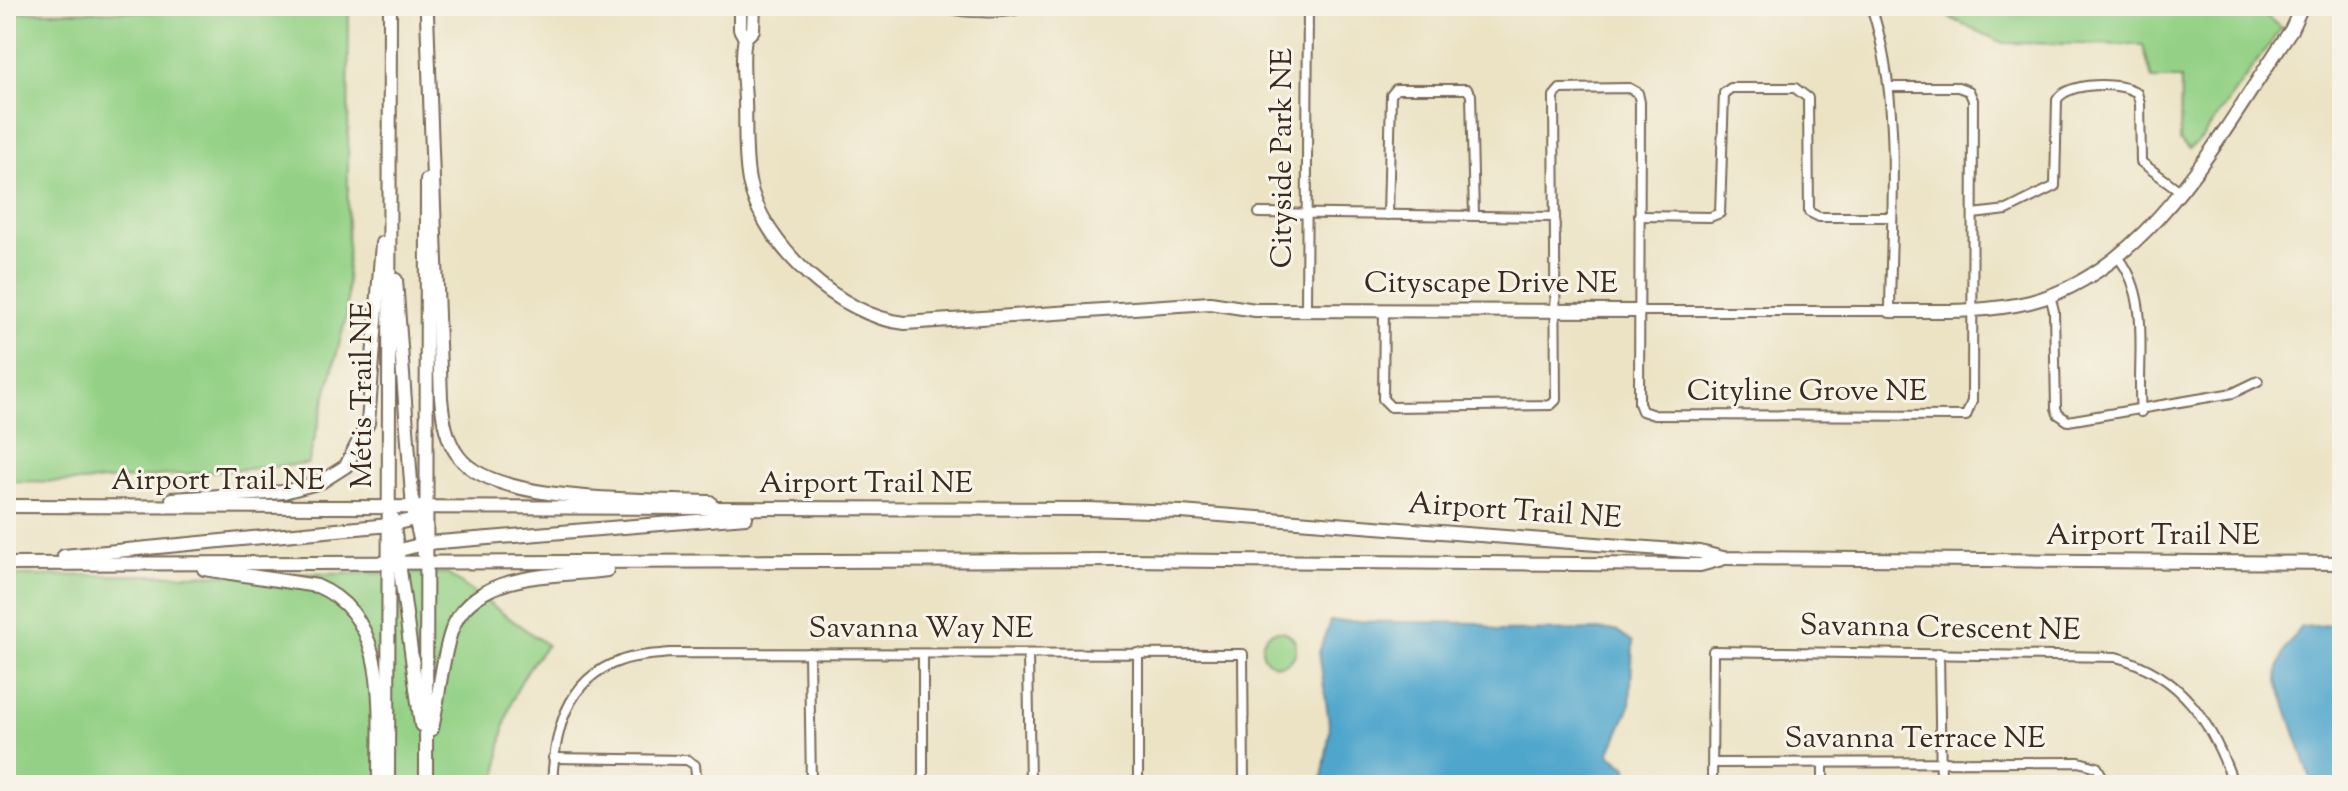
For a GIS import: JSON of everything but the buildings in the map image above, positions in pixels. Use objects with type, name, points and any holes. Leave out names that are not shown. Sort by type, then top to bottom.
[{"type":"main road","name":"Métis Trail NE","points":[[389,508],[390,6]]},
{"type":"main road","name":"Cityscape Drive NE","points":[[740,6],[740,29],[745,38],[749,182],[758,206],[805,271],[867,316],[905,323],[1210,303],[1255,310],[1639,311]]},
{"type":"main road","name":"Cityscape Drive NE","points":[[745,38],[753,30],[754,6]]},
{"type":"main road","name":"Cityscape Drive NE","points":[[1890,311],[2005,307],[2050,295],[2119,258],[2155,223],[2180,191],[2291,30],[2302,6]]},
{"type":"main road","points":[[424,544],[427,509],[427,10]]},
{"type":"main road","points":[[427,10],[441,398],[449,438],[460,457],[477,473],[521,490],[833,510]]},
{"type":"main road","points":[[25,506],[284,492],[321,482],[346,466],[368,423],[390,136]]},
{"type":"main road","points":[[390,214],[414,514],[427,562],[426,785]]},
{"type":"main road","name":"Airport Trail NE","points":[[6,506],[389,508],[414,514],[427,509],[1181,512],[1700,552],[1723,558],[2342,563]]},
{"type":"main road","points":[[389,508],[413,685],[426,751]]},
{"type":"main road","points":[[397,557],[424,544],[833,510]]},
{"type":"main road","points":[[6,562],[392,524],[414,514]]},
{"type":"main road","points":[[388,785],[397,557]]},
{"type":"main road","name":"Airport Trail NE","points":[[6,562],[397,557],[427,562],[648,564],[1122,560],[1700,565],[1723,558]]},
{"type":"main road","points":[[149,562],[295,581],[334,593],[348,603],[358,615],[372,646],[377,695],[379,785]]},
{"type":"main road","points":[[2266,562],[2342,570]]},
{"type":"main road","points":[[426,751],[446,652],[463,608],[495,586],[525,578],[648,564]]},
{"type":"street","points":[[943,6],[964,11],[1017,11],[1026,6]]},
{"type":"street","name":"Cityside Park NE","points":[[1306,310],[1308,6]]},
{"type":"street","points":[[1871,6],[1883,46],[1890,87],[1890,311]]},
{"type":"street","points":[[1890,87],[1958,87],[1971,94],[1973,310]]},
{"type":"street","points":[[1973,214],[2007,210],[2055,186],[2057,100],[2063,91],[2072,87],[2125,87],[2137,93],[2140,103],[2141,162],[2180,191]]},
{"type":"street","points":[[1384,310],[1383,399],[1391,407],[1551,405],[1556,400],[1554,96],[1560,89],[1629,88],[1639,96],[1639,311]]},
{"type":"street","points":[[1639,216],[1710,217],[1720,213],[1724,93],[1731,88],[1795,88],[1808,98],[1809,212],[1819,217],[1890,217]]},
{"type":"street","points":[[1388,215],[1391,95],[1396,89],[1467,89],[1471,95],[1474,216]]},
{"type":"street","points":[[1259,213],[1555,217]]},
{"type":"street","points":[[2119,258],[2132,278],[2138,303],[2141,412]]},
{"type":"street","points":[[2050,295],[2054,311],[2058,414],[2074,422],[2233,393],[2258,381]]},
{"type":"street","name":"Cityline Grove NE","points":[[1639,311],[1639,403],[1648,415],[1959,417],[1969,414],[1972,404],[1973,310]]},
{"type":"street","name":"Cityscape Drive NE","points":[[1639,311],[1890,311]]},
{"type":"street","name":"Savanna Crescent NE","points":[[1712,785],[1713,651],[2088,654],[2116,657],[2140,664],[2179,688],[2201,712],[2234,785]]},
{"type":"street","name":"Savanna Way NE","points":[[552,785],[553,758],[567,705],[588,680],[619,661],[670,653],[1138,653],[1243,654],[1244,785]]},
{"type":"street","points":[[809,653],[811,785]]},
{"type":"street","points":[[1138,653],[1138,785]]},
{"type":"street","points":[[1939,653],[1941,785]]},
{"type":"street","points":[[923,654],[923,785]]},
{"type":"street","points":[[1028,654],[1030,785]]},
{"type":"street","points":[[553,758],[687,760],[695,765],[697,785]]},
{"type":"street","name":"Savanna Terrace NE","points":[[1713,763],[2079,762],[2097,767],[2107,785]]},
{"type":"street","points":[[1823,764],[1823,785]]},
{"type":"green space","points":[[1936,6],[2254,6],[2281,28],[2201,139],[2189,149],[2180,141],[2181,79],[2152,79],[2143,45],[2003,43],[1942,14]]},
{"type":"green space","points":[[349,10],[347,314],[308,464],[81,482],[6,481],[6,12]]},
{"type":"green space","points":[[446,573],[547,645],[515,693],[504,728],[497,785],[6,785],[6,576]]},
{"type":"green space","points":[[1279,631],[1291,636],[1296,648],[1291,660],[1279,665],[1267,660],[1262,648],[1267,636]]},
{"type":"water","points":[[1330,621],[1479,623],[1497,631],[1616,630],[1633,642],[1630,706],[1609,754],[1627,767],[1630,785],[1321,785],[1330,730],[1319,652]]},
{"type":"water","points":[[2342,624],[2342,785],[2313,785],[2278,682],[2281,659],[2302,627]]}]
